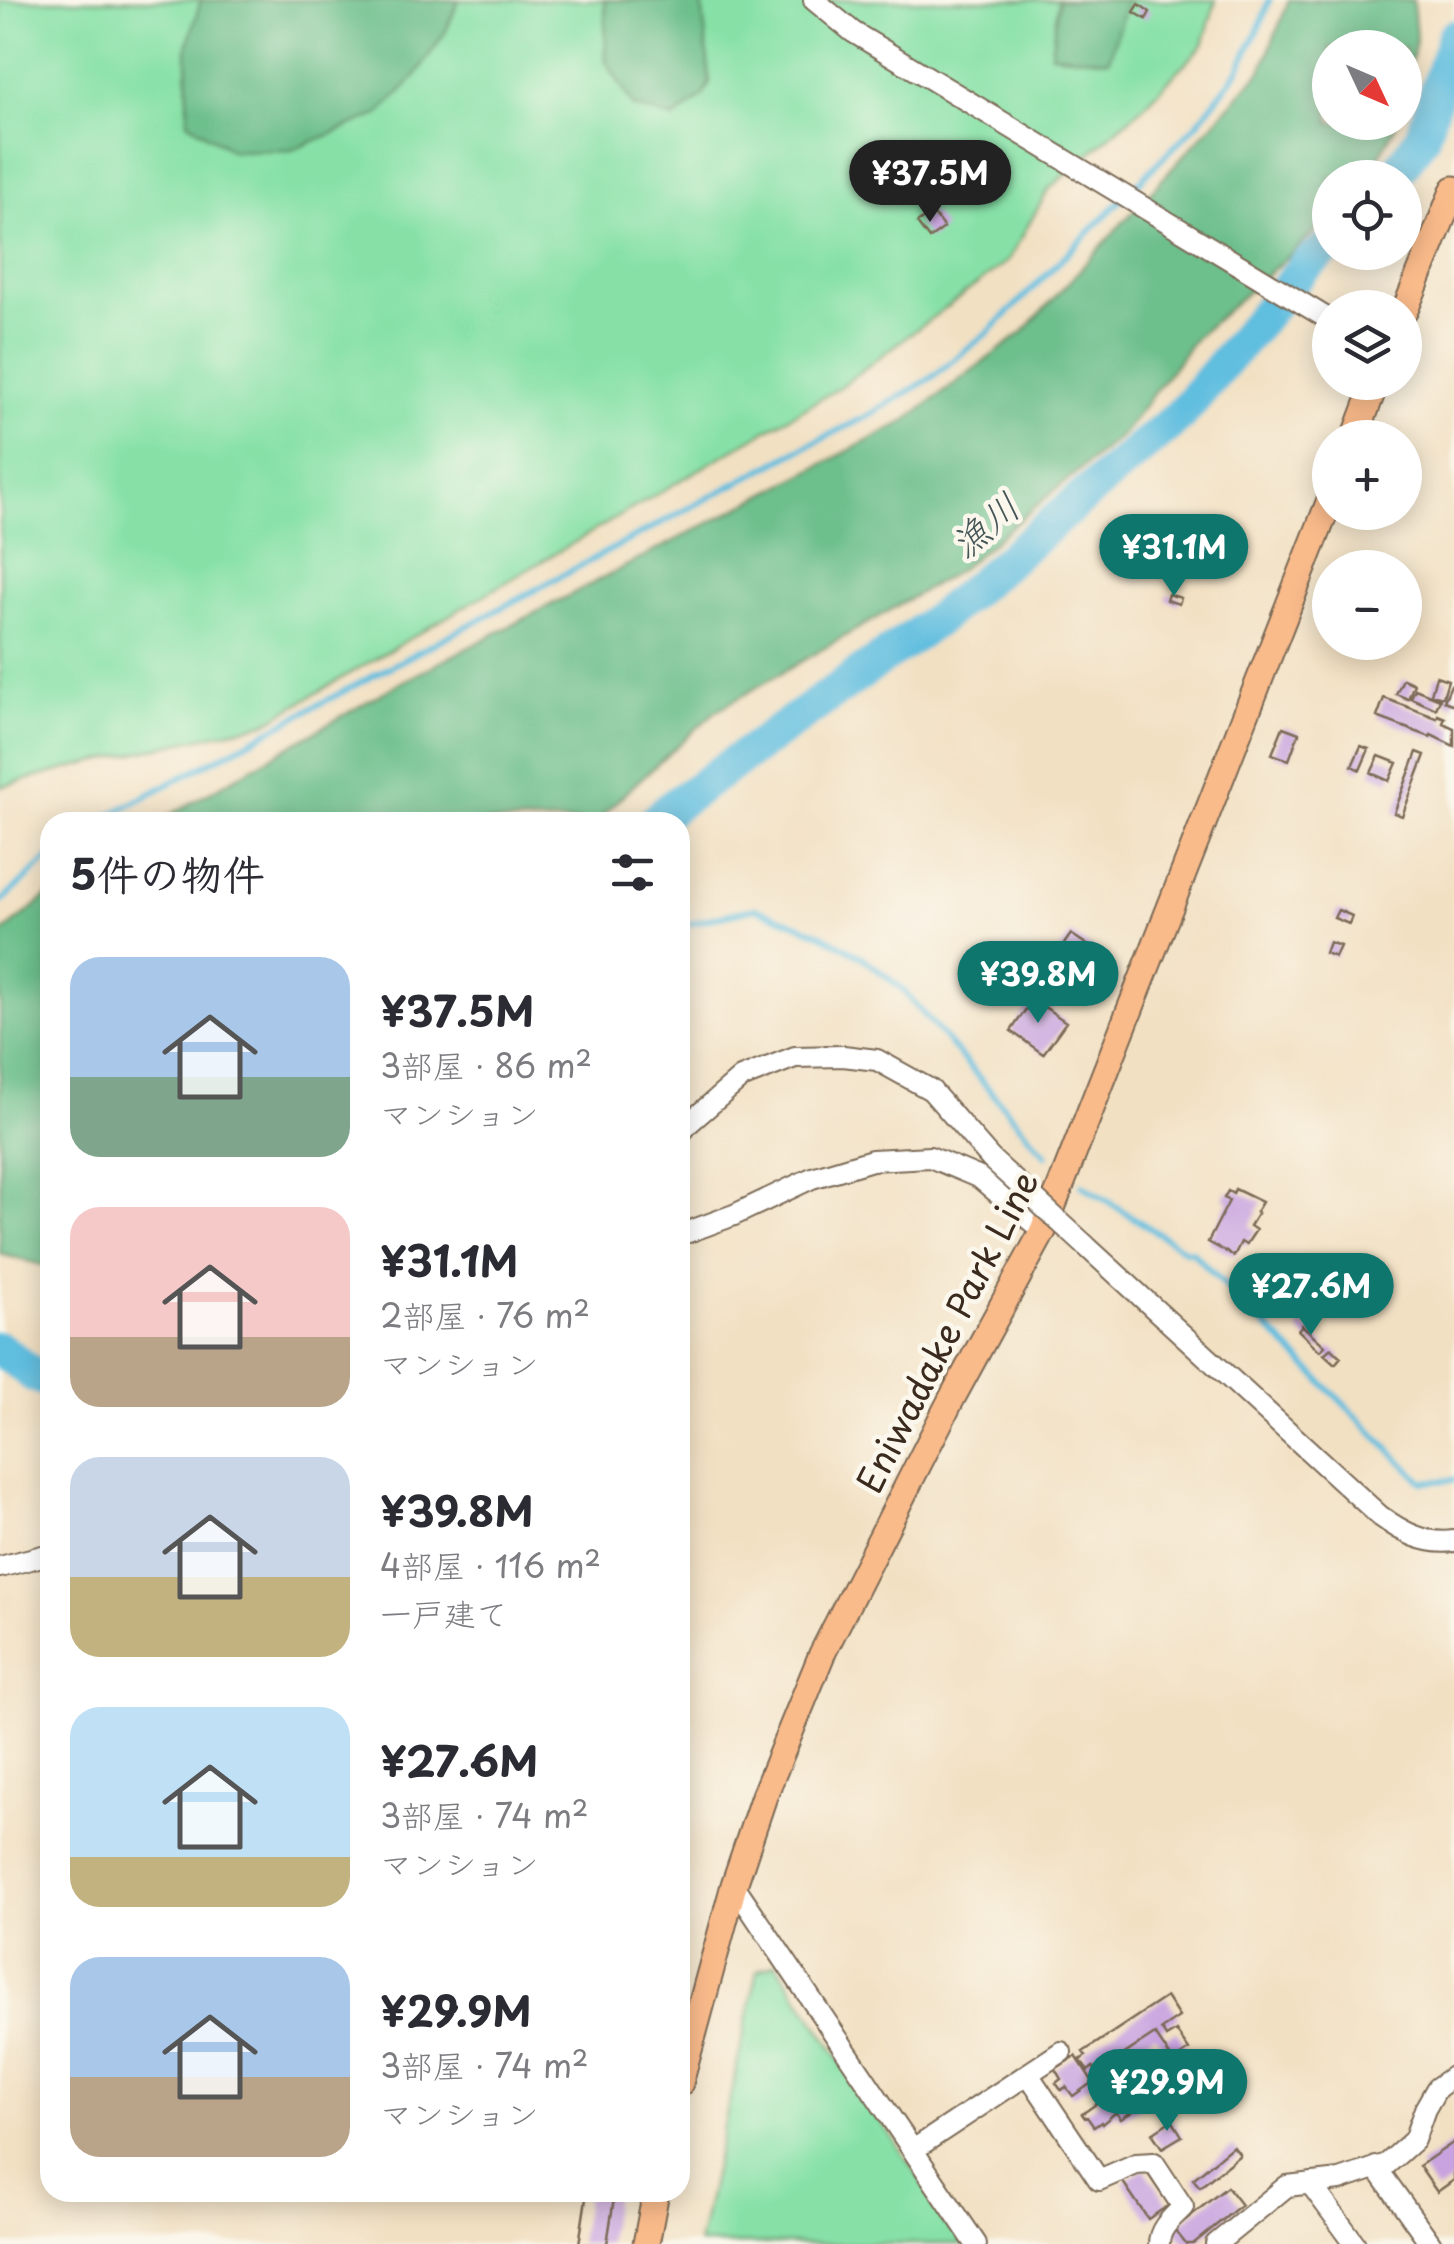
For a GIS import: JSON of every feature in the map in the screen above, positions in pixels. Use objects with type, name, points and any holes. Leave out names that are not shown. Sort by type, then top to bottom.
[{"type":"main road","points":[[1413,290],[1454,189]]},
{"type":"main road","name":"Eniwadake Park Line","points":[[690,2046],[734,1885],[764,1796],[822,1654],[952,1398],[1043,1232],[1318,530]]},
{"type":"main road","points":[[646,2244],[654,2202]]},
{"type":"street","points":[[814,0],[853,32],[1312,309]]},
{"type":"street","points":[[690,1122],[741,1078],[794,1057],[877,1060],[932,1090],[992,1159],[1380,1516],[1419,1538],[1454,1541]]},
{"type":"street","points":[[690,1231],[734,1216],[812,1178],[872,1160],[930,1157],[980,1178],[1043,1232]]},
{"type":"street","points":[[0,1567],[40,1557]]},
{"type":"street","points":[[734,1885],[976,2244]]},
{"type":"street","points":[[913,2150],[1061,2052]]},
{"type":"street","points":[[1028,2074],[1099,2180],[1136,2164],[1154,2164],[1183,2206],[1166,2223],[1159,2244]]},
{"type":"street","points":[[1216,2244],[1288,2186],[1340,2180],[1387,2164],[1414,2140],[1437,2088],[1454,2076]]},
{"type":"street","points":[[1376,2168],[1431,2244]]},
{"type":"street","points":[[1310,2184],[1354,2244]]},
{"type":"green space","points":[[0,0],[1216,0],[1203,45],[1146,104],[1048,190],[1008,261],[837,389],[265,723],[0,787]]},
{"type":"green space","points":[[201,0],[459,0],[446,31],[414,78],[378,115],[292,150],[232,151],[188,122],[187,47]]},
{"type":"green space","points":[[605,0],[702,0],[710,82],[703,96],[674,119],[634,107],[606,61]]},
{"type":"green space","points":[[1058,0],[1127,0],[1109,60],[1051,54]]},
{"type":"green space","points":[[1289,0],[1413,0],[1415,30],[1312,30],[1312,140],[1388,140],[1377,160],[1312,160],[1312,234],[1195,338],[1123,434],[959,570],[716,711],[606,812],[175,812],[396,685],[904,422],[1023,332],[1261,71]]},
{"type":"green space","points":[[40,902],[40,1264],[0,1254],[0,935]]},
{"type":"green space","points":[[776,1963],[963,2244],[698,2244],[758,1970]]},
{"type":"building","points":[[1139,4],[1150,12],[1146,19],[1134,12]]},
{"type":"building","points":[[932,212],[944,228],[929,239],[917,223]]},
{"type":"building","points":[[1168,594],[1181,598],[1179,604],[1166,600]]},
{"type":"building","points":[[1436,676],[1448,680],[1443,697],[1431,694]]},
{"type":"building","points":[[1403,679],[1414,684],[1408,699],[1396,694]]},
{"type":"building","points":[[1451,685],[1454,686],[1454,705],[1444,701]]},
{"type":"building","points":[[1415,689],[1440,699],[1436,709],[1411,698]]},
{"type":"building","points":[[1384,698],[1445,718],[1443,723],[1454,728],[1454,746],[1377,717]]},
{"type":"building","points":[[1283,727],[1299,733],[1289,760],[1272,754]]},
{"type":"building","points":[[1361,746],[1369,749],[1360,770],[1352,766]]},
{"type":"building","points":[[1417,752],[1425,755],[1402,816],[1394,813]]},
{"type":"building","points":[[1379,756],[1397,763],[1389,781],[1371,773]]},
{"type":"building","points":[[1338,910],[1352,916],[1349,924],[1334,918]]},
{"type":"building","points":[[1071,934],[1104,956],[1080,991],[1047,968]]},
{"type":"building","points":[[1329,942],[1340,946],[1335,957],[1325,953]]},
{"type":"building","points":[[1033,999],[1066,1022],[1043,1054],[1011,1031]]},
{"type":"building","points":[[1235,1189],[1262,1202],[1250,1226],[1256,1230],[1246,1245],[1241,1242],[1234,1256],[1208,1242],[1229,1201],[1224,1198]]},
{"type":"building","points":[[1302,1325],[1325,1346],[1320,1351],[1298,1330]]},
{"type":"building","points":[[1331,1348],[1341,1357],[1335,1364],[1324,1354]]},
{"type":"building","points":[[1166,1997],[1179,2017],[1161,2029],[1166,2037],[1176,2031],[1189,2050],[1173,2061],[1155,2034],[1106,2066],[1121,2088],[1162,2060],[1177,2082],[1121,2119],[1116,2112],[1094,2127],[1082,2114],[1099,2102],[1096,2097],[1106,2091],[1111,2094],[1093,2067],[1088,2071],[1080,2060],[1086,2056],[1083,2052]]},
{"type":"building","points":[[1076,2056],[1093,2082],[1073,2096],[1056,2083],[1061,2079],[1055,2069]]},
{"type":"building","points":[[1172,2120],[1182,2136],[1162,2148],[1152,2133]]},
{"type":"building","points":[[1454,2142],[1454,2180],[1437,2192],[1419,2166]]},
{"type":"building","points":[[1233,2146],[1240,2155],[1200,2187],[1193,2179]]},
{"type":"building","points":[[1144,2168],[1169,2205],[1148,2219],[1123,2182]]},
{"type":"building","points":[[1227,2187],[1241,2205],[1193,2244],[1186,2244],[1174,2229]]},
{"type":"building","points":[[585,2202],[613,2202],[607,2244],[579,2244]]},
{"type":"waterway","points":[[116,812],[866,417],[931,378],[991,330],[1198,123],[1238,71],[1269,0]]},
{"type":"waterway","name":"漁川","points":[[1406,160],[1422,137],[1454,37]]},
{"type":"waterway","name":"漁川","points":[[665,812],[939,618],[1180,415],[1312,261]]},
{"type":"waterway","points":[[0,903],[40,866]]},
{"type":"waterway","points":[[690,924],[755,908],[817,932],[862,957],[901,988],[1046,1155]]},
{"type":"waterway","points":[[1082,1185],[1191,1251],[1422,1482],[1454,1480]]},
{"type":"waterway","name":"漁川","points":[[0,1349],[40,1377]]}]
